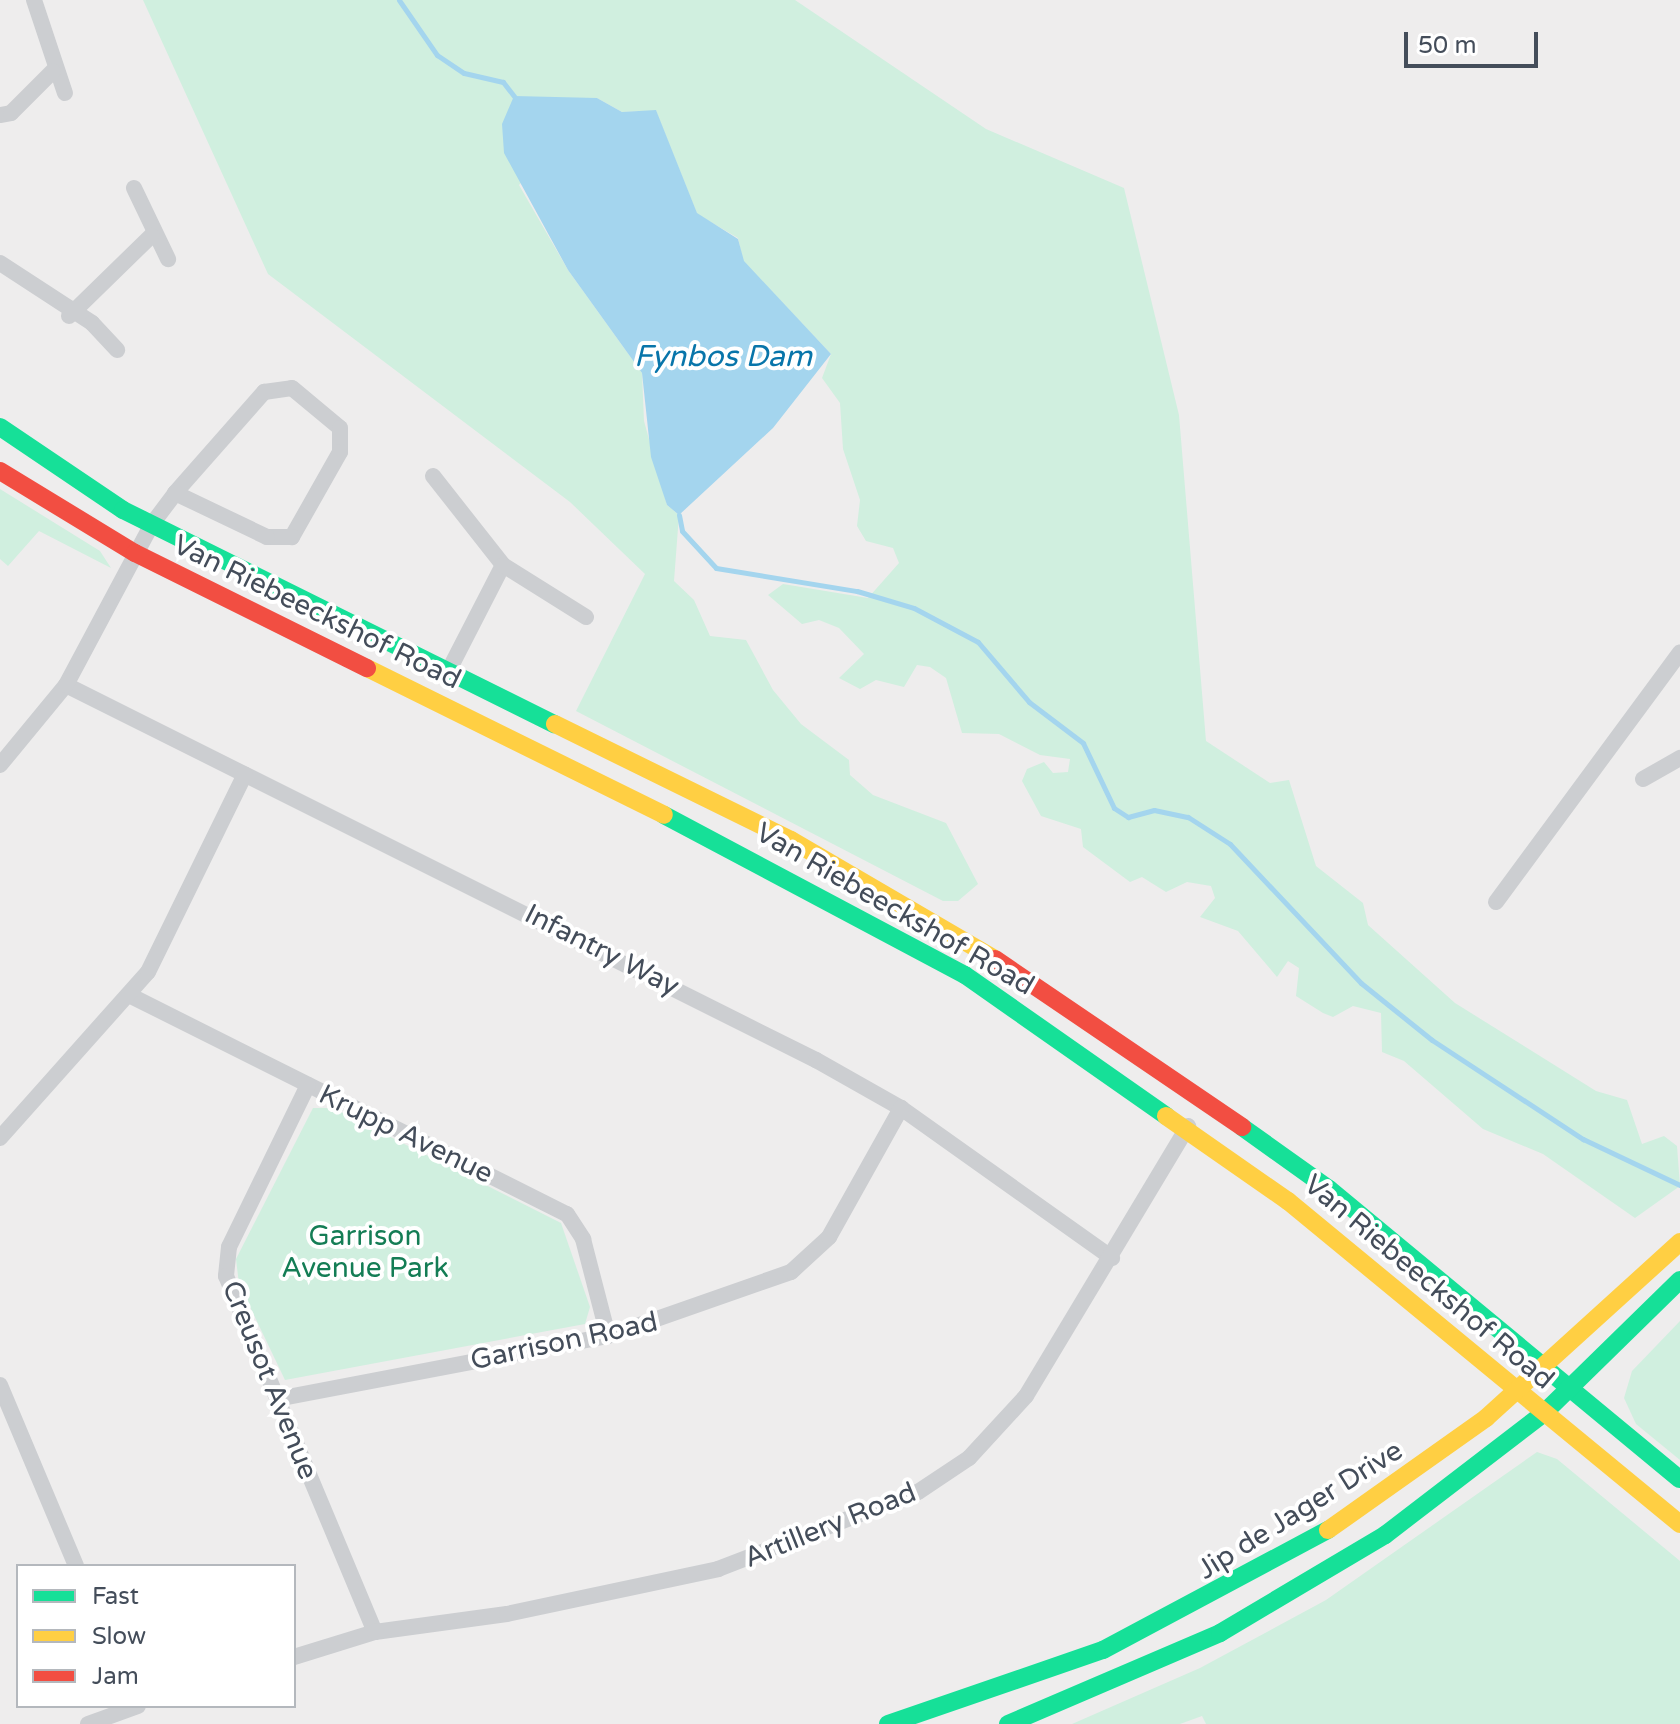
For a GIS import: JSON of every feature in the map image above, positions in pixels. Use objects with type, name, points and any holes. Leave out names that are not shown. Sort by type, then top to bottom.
[{"type":"street","points":[[34,0],[53,71],[65,93]]},
{"type":"street","points":[[0,115],[11,113],[53,71]]},
{"type":"street","points":[[134,188],[145,199],[151,236],[168,259]]},
{"type":"street","points":[[69,316],[151,236]]},
{"type":"street","points":[[0,263],[69,316],[92,323],[117,350]]},
{"type":"street","points":[[0,765],[66,685],[152,524],[175,493],[271,388],[298,392],[340,428],[340,452],[292,537],[267,537],[175,493]]},
{"type":"street","name":"Van Riebeeckshof Road","points":[[0,427],[152,524],[814,852],[1050,991],[1329,1189],[1680,1479]]},
{"type":"street","name":"Van Riebeeckshof Road","points":[[0,471],[135,553],[468,717],[915,946],[1188,1126],[1680,1524]]},
{"type":"street","points":[[433,476],[503,565],[586,617]]},
{"type":"street","points":[[468,717],[447,686],[449,670],[503,565]]},
{"type":"street","points":[[1676,657],[1680,678]]},
{"type":"street","points":[[1496,902],[1676,657]]},
{"type":"street","points":[[380,674],[449,670]]},
{"type":"street","name":"Infantry Way","points":[[66,685],[671,985],[901,1108],[1112,1258]]},
{"type":"street","points":[[1643,779],[1680,758]]},
{"type":"street","points":[[0,1138],[148,972],[245,774]]},
{"type":"street","name":"Krupp Avenue","points":[[129,995],[567,1214],[583,1239],[608,1336]]},
{"type":"street","name":"Creusot Avenue","points":[[308,1085],[225,1261],[277,1399],[375,1632]]},
{"type":"street","name":"Garrison Road","points":[[277,1399],[608,1336],[807,1262],[829,1237],[901,1108]]},
{"type":"street","name":"Artillery Road","points":[[296,1656],[375,1632],[507,1614],[718,1569],[918,1492],[969,1458],[1011,1416],[1112,1258],[1188,1126]]},
{"type":"street","name":"Jip de Jager Drive","points":[[888,1724],[1053,1670],[1215,1596],[1370,1504],[1518,1391],[1680,1242]]},
{"type":"street","points":[[1008,1724],[1142,1670],[1285,1598],[1396,1527],[1544,1413],[1680,1280]]},
{"type":"street","points":[[0,1385],[75,1564]]},
{"type":"street","points":[[88,1724],[131,1708]]},
{"type":"green space","points":[[143,0],[795,0],[986,129],[1124,188],[1179,415],[1206,741],[1270,783],[1289,780],[1316,866],[1363,903],[1368,925],[1455,1003],[1596,1091],[1627,1100],[1642,1144],[1664,1136],[1677,1146],[1680,1186],[1635,1218],[1543,1154],[1483,1129],[1404,1061],[1382,1052],[1381,1013],[1353,1006],[1333,1017],[1323,1013],[1296,996],[1299,968],[1288,961],[1277,977],[1238,931],[1200,917],[1215,898],[1211,886],[1187,882],[1166,892],[1142,877],[1130,882],[1083,847],[1081,829],[1041,816],[1022,781],[1027,769],[1044,762],[1053,773],[1068,772],[1070,759],[1040,755],[999,734],[962,733],[946,678],[930,667],[917,665],[904,687],[876,680],[860,689],[839,678],[864,654],[839,628],[819,620],[802,624],[768,595],[783,584],[868,598],[899,563],[893,548],[866,541],[857,526],[860,500],[843,449],[840,403],[822,378],[831,354],[743,261],[738,238],[697,214],[656,111],[622,112],[597,98],[519,185],[568,270],[642,373],[644,421],[667,505],[679,515],[674,581],[694,600],[710,636],[746,640],[773,690],[801,724],[849,760],[850,775],[873,795],[946,823],[978,884],[958,901],[943,901],[576,711],[645,574],[570,502],[268,274]]},
{"type":"green space","points":[[0,489],[100,551],[111,568],[39,531],[8,566],[0,559]]},
{"type":"green space","name":"Garrison Avenue Park","points":[[313,1108],[333,1108],[561,1223],[590,1307],[585,1324],[285,1380],[239,1284],[236,1259]]},
{"type":"green space","points":[[1680,1321],[1680,1460],[1636,1424],[1624,1398],[1632,1371]]},
{"type":"green space","points":[[1537,1452],[1557,1459],[1680,1561],[1680,1724],[1206,1724],[1202,1716],[1180,1724],[1072,1724],[1200,1668],[1326,1600]]},
{"type":"water","name":"Fynbos Dam","points":[[514,96],[597,98],[622,112],[656,110],[697,213],[738,239],[744,261],[831,354],[773,428],[679,515],[667,505],[651,457],[642,373],[568,270],[504,153],[502,124]]},
{"type":"waterway","points":[[399,0],[437,55],[464,73],[503,82],[514,96]]},
{"type":"waterway","points":[[679,515],[682,531],[716,568],[857,591],[914,608],[978,642],[1029,702],[1083,743],[1114,808],[1128,817],[1154,810],[1188,817],[1230,844],[1361,983],[1432,1040],[1583,1139],[1680,1185]]},
{"type":"traffic: fast","points":[[0,427],[123,510],[555,724]]},
{"type":"traffic: fast","points":[[664,815],[965,975],[1166,1116]]},
{"type":"traffic: fast","points":[[1242,1127],[1329,1189],[1680,1479]]},
{"type":"traffic: fast","points":[[1008,1724],[1220,1633],[1385,1535],[1544,1413],[1680,1280]]},
{"type":"traffic: fast","points":[[888,1724],[1103,1650],[1328,1530]]},
{"type":"traffic: slow","points":[[367,668],[664,815]]},
{"type":"traffic: slow","points":[[555,724],[791,840],[995,959]]},
{"type":"traffic: slow","points":[[1166,1116],[1288,1201],[1680,1524]]},
{"type":"traffic: slow","points":[[1328,1530],[1486,1418],[1680,1242]]},
{"type":"traffic: jam","points":[[0,471],[135,553],[367,668]]},
{"type":"traffic: jam","points":[[995,959],[1242,1127]]}]
